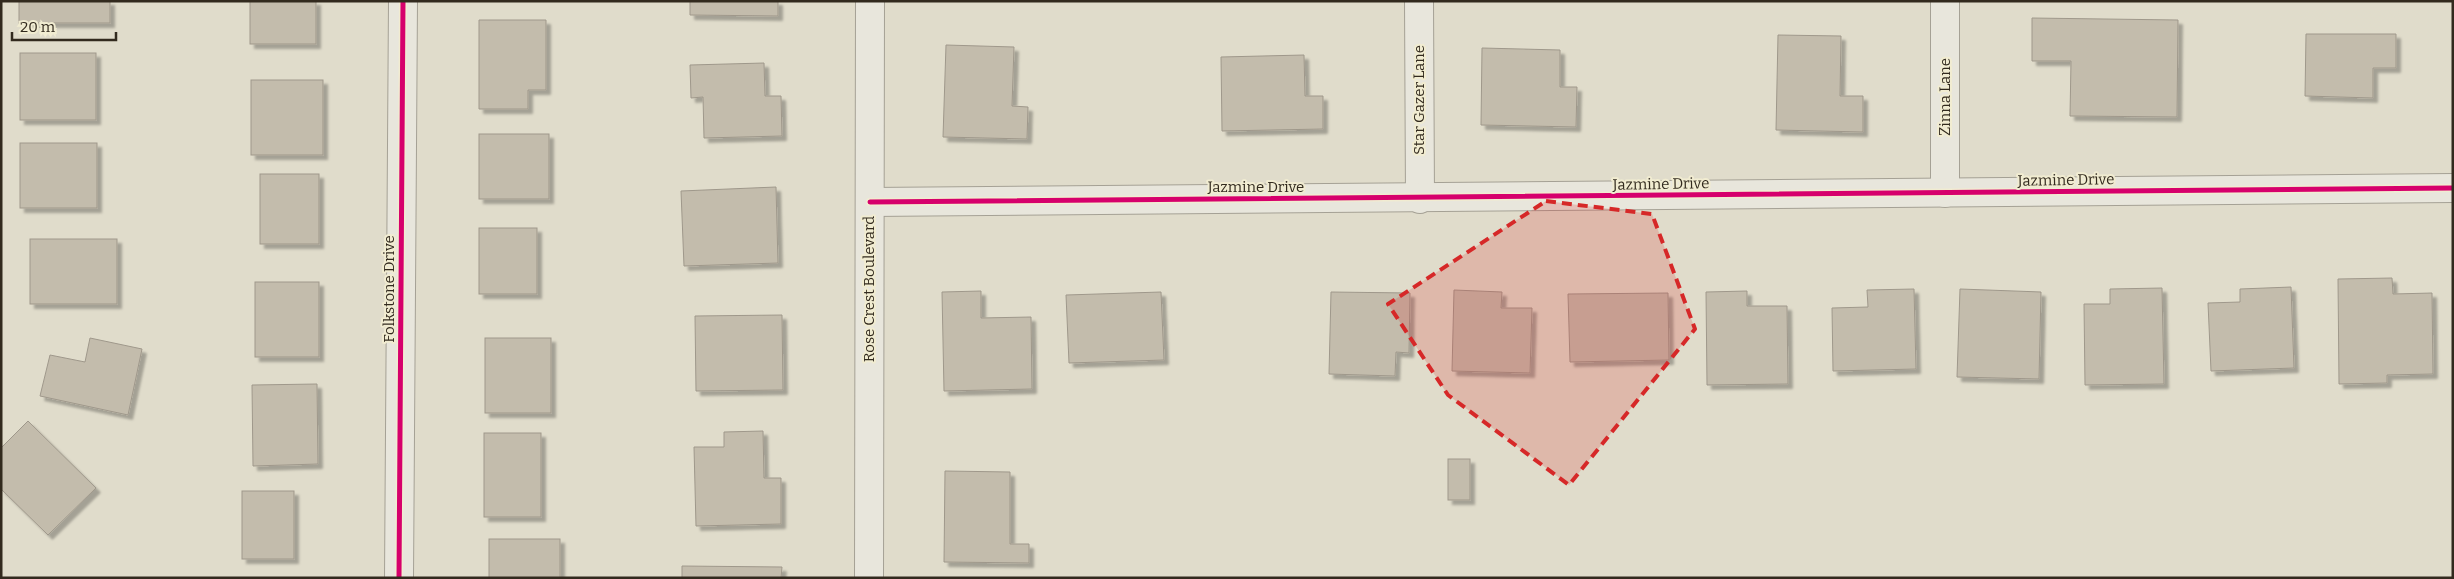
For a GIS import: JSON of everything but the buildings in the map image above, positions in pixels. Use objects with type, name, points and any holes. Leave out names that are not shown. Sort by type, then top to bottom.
[{"type":"street","name":"Folkstone Drive","points":[[399,578],[403,1]]},
{"type":"street","name":"Rose Crest Boulevard","points":[[869,578],[870,1]]},
{"type":"street","name":"Star Gazer Lane","points":[[1419,1],[1420,199]]},
{"type":"street","name":"Zinna Lane","points":[[1945,1],[1945,193]]},
{"type":"street","name":"Jazmine Drive","points":[[870,202],[1420,199],[2453,188]]},
{"type":"highlighted area","points":[[1546,201],[1652,214],[1695,329],[1569,485],[1448,395],[1388,304]]},
{"type":"cycle path","points":[[399,578],[403,1]]},
{"type":"cycle path","points":[[870,202],[2453,188]]}]
